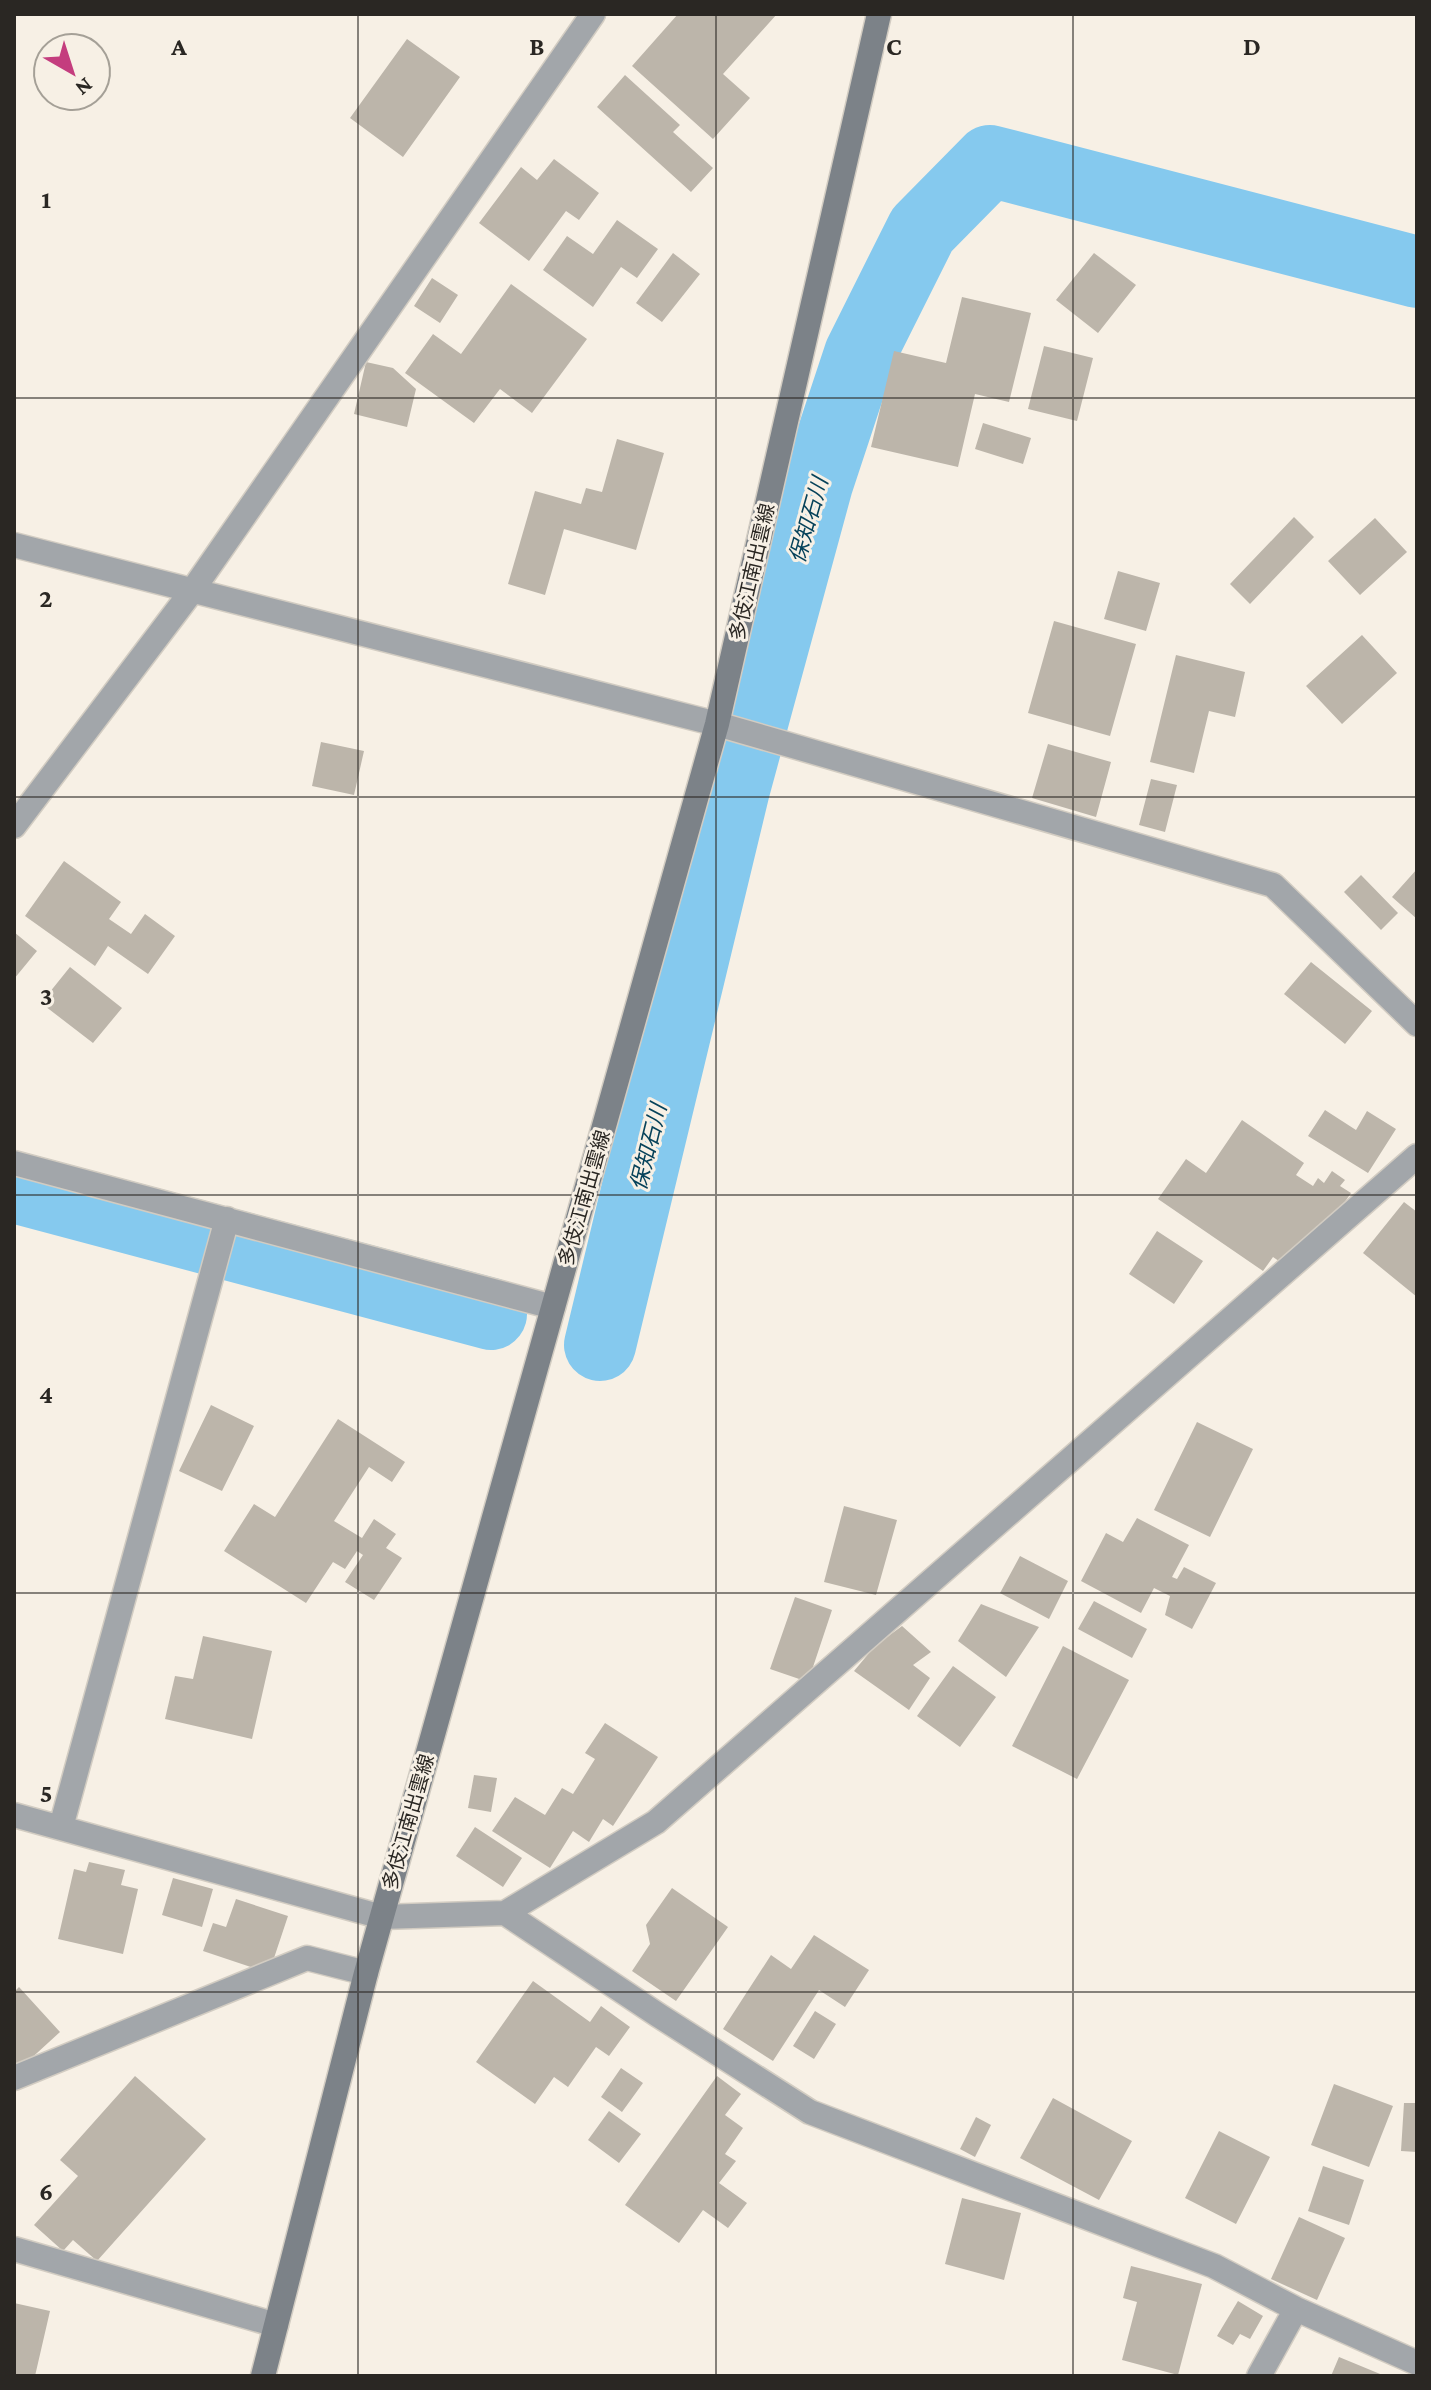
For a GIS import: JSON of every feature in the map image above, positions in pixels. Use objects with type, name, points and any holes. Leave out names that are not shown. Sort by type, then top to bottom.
[{"type":"main road","name":"多伎江南出雲線","points":[[263,2376],[366,1973],[717,724],[879,14]]},
{"type":"street","points":[[14,826],[192,591],[593,14]]},
{"type":"street","points":[[14,545],[717,724],[1273,885],[1417,1024]]},
{"type":"street","points":[[14,1815],[382,1917],[505,1913],[656,1822],[1417,1156]]},
{"type":"street","points":[[14,1163],[553,1307]]},
{"type":"street","points":[[61,1827],[227,1219]]},
{"type":"street","points":[[505,1913],[810,2112],[1214,2266],[1296,2309],[1417,2363]]},
{"type":"street","points":[[14,2078],[307,1958],[366,1973]]},
{"type":"street","points":[[14,2249],[276,2325]]},
{"type":"street","points":[[1259,2376],[1296,2309]]},
{"type":"building","points":[[678,14],[777,14],[723,74],[750,98],[713,139],[632,66]]},
{"type":"building","points":[[407,39],[460,77],[403,157],[350,118]]},
{"type":"building","points":[[625,75],[680,125],[673,132],[713,168],[691,192],[597,107]]},
{"type":"building","points":[[554,159],[599,193],[579,220],[566,211],[529,261],[479,223],[521,167],[537,180]]},
{"type":"building","points":[[617,220],[658,249],[637,278],[621,267],[593,307],[543,270],[567,236],[593,254]]},
{"type":"building","points":[[673,253],[700,274],[662,322],[636,303]]},
{"type":"building","points":[[1094,253],[1136,285],[1098,333],[1056,300]]},
{"type":"building","points":[[432,278],[458,295],[440,323],[414,306]]},
{"type":"building","points":[[511,284],[587,339],[532,413],[500,389],[474,423],[405,373],[433,334],[461,354]]},
{"type":"building","points":[[962,297],[1031,313],[1009,402],[975,394],[958,467],[871,447],[894,351],[946,363]]},
{"type":"building","points":[[1044,346],[1093,358],[1077,421],[1028,409]]},
{"type":"building","points":[[366,362],[393,368],[416,389],[407,427],[354,414]]},
{"type":"building","points":[[983,423],[1031,438],[1023,464],[975,449]]},
{"type":"building","points":[[617,439],[664,453],[636,550],[564,529],[545,595],[508,584],[535,491],[581,504],[586,488],[602,492]]},
{"type":"building","points":[[1294,517],[1314,537],[1250,604],[1230,584]]},
{"type":"building","points":[[1375,518],[1407,552],[1360,595],[1328,561]]},
{"type":"building","points":[[1118,571],[1160,583],[1146,631],[1104,619]]},
{"type":"building","points":[[1054,621],[1136,644],[1110,736],[1028,713]]},
{"type":"building","points":[[1362,635],[1397,673],[1342,724],[1306,686]]},
{"type":"building","points":[[1176,655],[1245,672],[1235,717],[1209,711],[1194,773],[1150,762]]},
{"type":"building","points":[[321,742],[364,751],[354,795],[312,786]]},
{"type":"building","points":[[1048,744],[1111,762],[1096,817],[1032,798]]},
{"type":"building","points":[[1151,779],[1177,785],[1165,832],[1139,825]]},
{"type":"building","points":[[64,861],[121,902],[109,919],[131,934],[145,914],[175,936],[148,974],[108,946],[95,966],[25,916]]},
{"type":"building","points":[[1417,869],[1417,919],[1392,897]]},
{"type":"building","points":[[1361,875],[1398,913],[1381,930],[1344,892]]},
{"type":"building","points":[[14,932],[37,951],[14,979]]},
{"type":"building","points":[[1311,962],[1372,1011],[1345,1044],[1284,994]]},
{"type":"building","points":[[70,967],[122,1008],[93,1043],[41,1003]]},
{"type":"building","points":[[1325,1110],[1356,1130],[1367,1111],[1396,1129],[1368,1173],[1308,1136]]},
{"type":"building","points":[[1242,1120],[1304,1163],[1296,1175],[1313,1186],[1318,1178],[1324,1183],[1332,1171],[1345,1180],[1340,1186],[1351,1193],[1324,1232],[1317,1226],[1289,1268],[1273,1257],[1263,1271],[1158,1199],[1186,1159],[1206,1173]]},
{"type":"building","points":[[1404,1202],[1417,1212],[1417,1297],[1363,1253]]},
{"type":"building","points":[[1157,1231],[1203,1261],[1174,1304],[1129,1274]]},
{"type":"building","points":[[211,1405],[254,1426],[222,1491],[179,1471]]},
{"type":"building","points":[[338,1419],[405,1462],[392,1482],[369,1467],[334,1521],[362,1538],[374,1519],[396,1534],[386,1548],[402,1558],[374,1600],[345,1582],[363,1555],[357,1551],[345,1569],[333,1562],[306,1603],[224,1551],[254,1504],[275,1517]]},
{"type":"building","points":[[1197,1422],[1253,1449],[1210,1537],[1154,1510]]},
{"type":"building","points":[[844,1506],[897,1520],[876,1595],[824,1582]]},
{"type":"building","points":[[1137,1518],[1189,1545],[1172,1577],[1177,1579],[1184,1567],[1216,1583],[1192,1629],[1165,1615],[1170,1596],[1154,1588],[1141,1613],[1081,1581],[1106,1533],[1123,1542]]},
{"type":"building","points":[[1020,1556],[1068,1581],[1049,1619],[1000,1593]]},
{"type":"building","points":[[795,1597],[832,1610],[808,1682],[770,1669]]},
{"type":"building","points":[[1094,1601],[1147,1629],[1132,1658],[1078,1629]]},
{"type":"building","points":[[981,1604],[1039,1627],[1006,1677],[958,1641]]},
{"type":"building","points":[[902,1626],[931,1652],[913,1665],[930,1678],[909,1710],[854,1671],[875,1646]]},
{"type":"building","points":[[203,1636],[272,1651],[252,1739],[165,1719],[175,1676],[193,1679]]},
{"type":"building","points":[[1063,1646],[1129,1680],[1077,1779],[1012,1746]]},
{"type":"building","points":[[953,1666],[996,1697],[960,1747],[917,1716]]},
{"type":"building","points":[[605,1723],[658,1757],[613,1826],[603,1819],[589,1842],[573,1831],[550,1868],[492,1831],[515,1797],[545,1815],[562,1788],[573,1794],[595,1759],[585,1753]]},
{"type":"building","points":[[474,1775],[497,1778],[491,1812],[468,1808]]},
{"type":"building","points":[[475,1827],[522,1858],[503,1887],[456,1856]]},
{"type":"building","points":[[89,1862],[125,1870],[121,1885],[138,1889],[123,1954],[58,1939],[74,1869],[86,1872]]},
{"type":"building","points":[[173,1878],[213,1889],[202,1927],[162,1915]]},
{"type":"building","points":[[672,1888],[728,1927],[676,2001],[632,1971],[650,1944],[646,1925]]},
{"type":"building","points":[[236,1899],[288,1916],[269,1973],[203,1951],[213,1923],[226,1927]]},
{"type":"building","points":[[814,1935],[869,1970],[845,2007],[819,1990],[773,2061],[723,2029],[771,1955],[791,1969]]},
{"type":"building","points":[[533,1981],[590,2022],[601,2006],[630,2027],[609,2056],[596,2047],[568,2087],[554,2077],[535,2104],[476,2062]]},
{"type":"building","points":[[19,1987],[60,2032],[14,2074],[14,1992]]},
{"type":"building","points":[[815,2011],[836,2024],[814,2059],[793,2046]]},
{"type":"building","points":[[621,2068],[643,2083],[622,2112],[601,2097]]},
{"type":"building","points":[[135,2076],[206,2139],[97,2261],[73,2240],[63,2251],[34,2225],[78,2176],[60,2160]]},
{"type":"building","points":[[717,2076],[741,2094],[725,2115],[743,2128],[725,2154],[736,2161],[719,2183],[747,2203],[728,2228],[703,2210],[679,2243],[625,2205]]},
{"type":"building","points":[[1334,2084],[1393,2106],[1369,2167],[1311,2145]]},
{"type":"building","points":[[1053,2098],[1132,2141],[1099,2200],[1020,2158]]},
{"type":"building","points":[[1404,2103],[1417,2103],[1417,2152],[1401,2151]]},
{"type":"building","points":[[609,2111],[641,2134],[619,2163],[588,2140]]},
{"type":"building","points":[[976,2117],[991,2125],[975,2157],[960,2149]]},
{"type":"building","points":[[1219,2131],[1270,2157],[1236,2224],[1185,2198]]},
{"type":"building","points":[[1323,2166],[1364,2180],[1349,2225],[1308,2211]]},
{"type":"building","points":[[962,2198],[1021,2213],[1004,2280],[945,2264]]},
{"type":"building","points":[[1299,2217],[1345,2238],[1317,2300],[1271,2279]]},
{"type":"building","points":[[1131,2266],[1202,2284],[1178,2375],[1122,2360],[1137,2302],[1123,2298]]},
{"type":"building","points":[[1238,2301],[1263,2316],[1250,2339],[1240,2334],[1233,2345],[1217,2336]]},
{"type":"building","points":[[14,2303],[50,2311],[35,2376],[14,2376]]},
{"type":"building","points":[[1339,2357],[1385,2376],[1331,2376]]},
{"type":"waterway","name":"保知石川","points":[[600,1345],[734,789],[817,484],[860,354],[922,230],[990,161],[1417,272]]},
{"type":"waterway","name":"保知石川","points":[[14,1187],[491,1314]]}]
